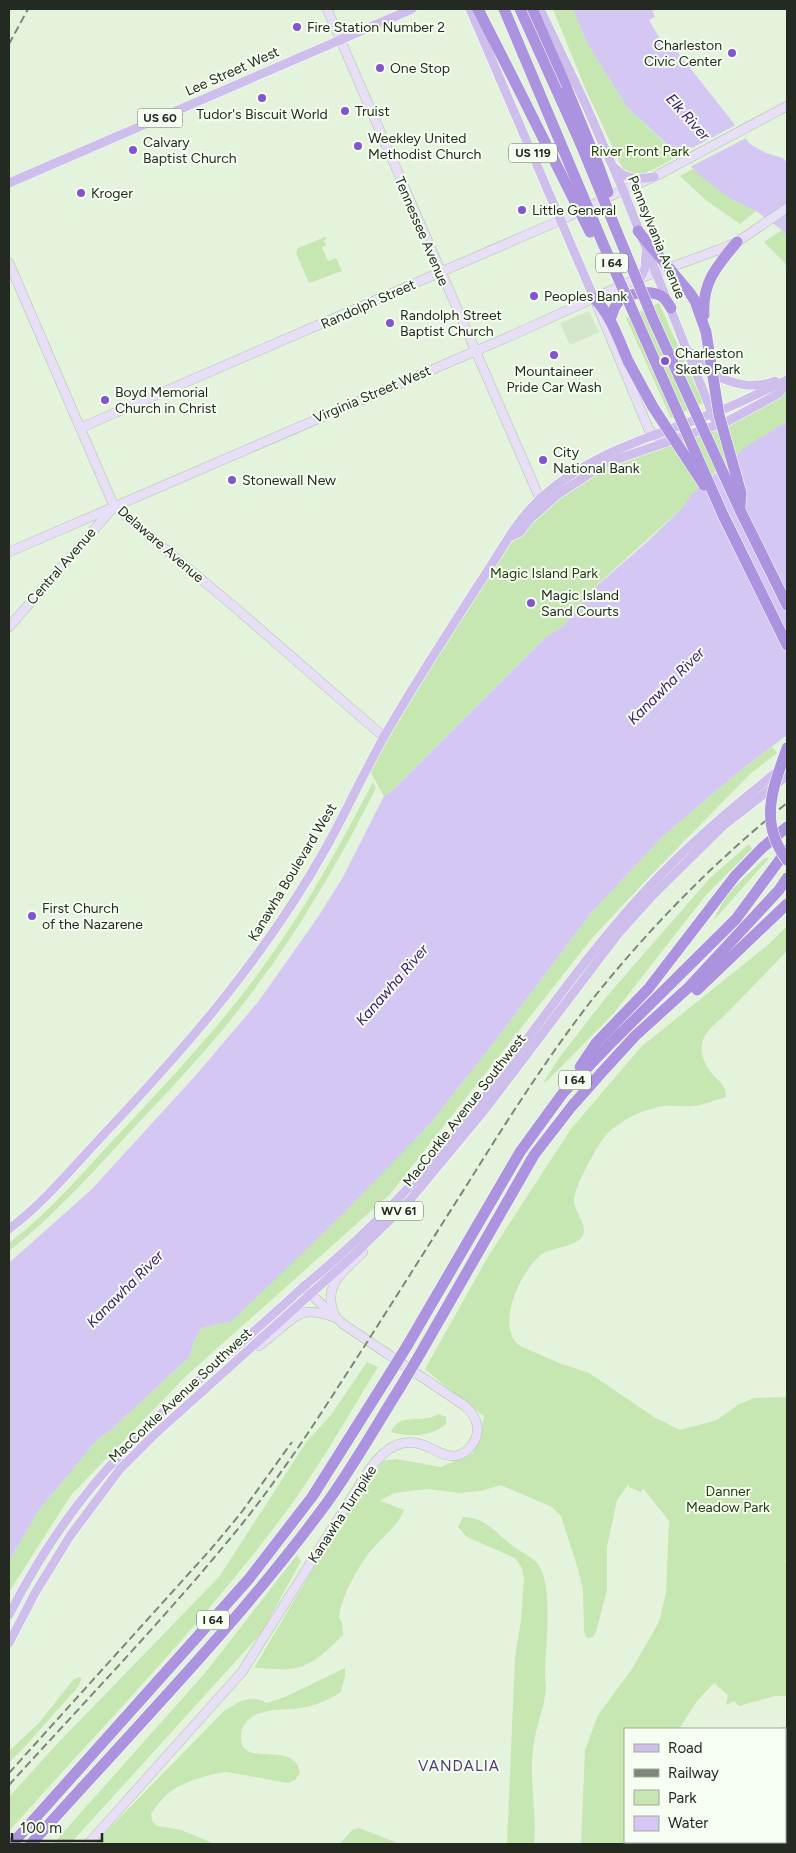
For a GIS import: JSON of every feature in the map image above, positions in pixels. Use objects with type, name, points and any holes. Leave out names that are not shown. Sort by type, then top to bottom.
[{"type":"highway","points":[[478,9],[586,223],[635,332],[648,348]]},
{"type":"highway","name":"I 64","points":[[504,9],[648,348],[723,515],[785,641]]},
{"type":"highway","name":"I 64","points":[[520,9],[579,140],[653,319],[740,510],[787,604]]},
{"type":"highway","points":[[532,9],[600,167],[636,274]]},
{"type":"highway","points":[[638,231],[695,301],[706,332]]},
{"type":"highway","points":[[737,242],[708,281],[704,299],[706,332],[719,415],[741,493],[740,510]]},
{"type":"highway","points":[[610,320],[615,306],[620,301],[628,296],[644,292],[652,292],[662,296],[671,308]]},
{"type":"highway","name":"US 119","points":[[594,298],[610,320],[628,363],[653,407],[723,515]]},
{"type":"highway","points":[[785,641],[787,652]]},
{"type":"highway","points":[[787,748],[772,790],[770,805],[772,833],[778,847],[787,860]]},
{"type":"highway","points":[[563,1093],[596,1043],[648,989],[735,876],[762,848],[787,827]]},
{"type":"highway","name":"I 64","points":[[12,1844],[248,1580],[312,1497],[407,1346],[520,1152],[563,1093],[736,919],[787,850]]},
{"type":"highway","name":"I 64","points":[[31,1844],[259,1589],[327,1503],[401,1386],[534,1155],[572,1106],[635,1036],[690,987],[779,890],[787,878]]},
{"type":"highway","points":[[635,1036],[688,998],[787,904]]},
{"type":"main road","name":"Tennessee Avenue","points":[[327,9],[541,503]]},
{"type":"main road","name":"Lee Street West","points":[[9,182],[412,9]]},
{"type":"main road","name":"US 119","points":[[470,9],[594,298]]},
{"type":"main road","name":"Pennsylvania Avenue","points":[[540,9],[623,190],[717,425]]},
{"type":"main road","name":"Randolph Street","points":[[80,428],[561,220],[654,177],[787,106]]},
{"type":"main road","points":[[611,162],[621,174],[629,179],[654,177]]},
{"type":"main road","name":"Virginia Street West","points":[[9,552],[594,298],[636,274],[656,272],[670,268],[737,242],[787,208]]},
{"type":"main road","points":[[636,274],[645,268],[646,249]]},
{"type":"main road","name":"Delaware Avenue","points":[[9,263],[114,506],[384,736]]},
{"type":"main road","points":[[594,298],[649,430],[665,443]]},
{"type":"main road","points":[[684,341],[702,364],[717,376],[728,381],[758,385],[787,379]]},
{"type":"main road","name":"Kanawha Boulevard West","points":[[9,1230],[42,1200],[173,1060],[229,994],[281,922],[302,888],[326,847],[384,736],[440,644],[510,538],[520,532],[541,503],[568,476],[590,462],[624,446],[737,405],[787,379]]},
{"type":"main road","name":"Kanawha Boulevard West","points":[[541,503],[606,463],[717,425],[755,408],[778,394],[787,384]]},
{"type":"main road","name":"Central Avenue","points":[[9,628],[114,506]]},
{"type":"main road","name":"MacCorkle Avenue Southwest","points":[[9,1615],[27,1580],[63,1523],[92,1486],[156,1420],[347,1248],[425,1168],[468,1118],[577,972],[636,900],[688,846],[723,814],[787,764]]},
{"type":"main road","name":"MacCorkle Avenue Southwest","points":[[9,1643],[35,1593],[70,1536],[120,1469],[154,1435],[311,1294],[410,1200],[453,1149],[618,934],[653,895],[723,826],[787,776]]},
{"type":"main road","points":[[336,1318],[330,1301],[332,1287],[338,1277],[372,1243],[379,1231]]},
{"type":"main road","name":"Kanawha Turnpike","points":[[88,1844],[242,1672],[369,1470],[381,1454],[398,1445],[412,1443],[424,1445],[442,1454],[455,1456],[467,1450],[475,1442],[478,1428],[471,1411],[466,1406],[336,1318],[303,1287]]},
{"type":"main road","points":[[240,1357],[259,1346],[298,1314],[310,1311],[336,1318]]},
{"type":"shaded area","points":[[589,311],[599,332],[570,345],[560,323]]},
{"type":"green space","name":"River Front Park","points":[[553,9],[573,9],[587,43],[627,107],[678,156],[640,174],[629,174],[623,169],[586,90]]},
{"type":"green space","points":[[693,169],[731,199],[756,211],[740,224],[707,201],[680,176]]},
{"type":"green space","points":[[782,230],[787,237],[787,271],[785,263],[764,242]]},
{"type":"green space","points":[[325,237],[327,238],[324,240],[326,246],[322,247],[328,261],[336,258],[342,271],[309,283],[296,253],[298,248]]},
{"type":"green space","name":"Charleston Skate Park","points":[[659,303],[703,403],[671,418],[626,318]]},
{"type":"green space","name":"Magic Island Park","points":[[787,384],[787,421],[731,459],[705,482],[683,507],[590,591],[563,626],[545,638],[392,791],[384,796],[368,768],[510,538],[588,473],[728,421]]},
{"type":"green space","points":[[772,747],[777,753],[750,774],[592,938],[390,1194],[185,1377],[71,1495],[9,1592],[9,1561],[39,1510],[97,1440],[112,1429],[190,1356],[193,1343],[201,1328],[232,1321],[429,1125],[591,913],[663,836],[742,769]]},
{"type":"green space","points":[[373,782],[376,788],[331,872],[280,953],[243,1004],[188,1069],[87,1178],[57,1209],[9,1251],[9,1243],[53,1205],[80,1177],[192,1054],[244,992],[276,949],[306,902],[334,855]]},
{"type":"green space","points":[[749,844],[752,849],[705,896],[613,1014],[543,1083],[559,1058],[608,995],[710,878]]},
{"type":"green space","points":[[765,858],[769,858],[713,921],[726,895]]},
{"type":"green space","name":"Danner Meadow Park","points":[[787,926],[787,951],[709,1029],[702,1042],[702,1055],[705,1063],[723,1085],[726,1097],[705,1104],[652,1108],[630,1117],[608,1133],[586,1168],[574,1197],[575,1207],[584,1227],[583,1235],[570,1245],[547,1251],[534,1261],[519,1285],[513,1298],[510,1312],[510,1326],[513,1337],[520,1346],[559,1363],[589,1373],[654,1417],[680,1430],[717,1420],[739,1404],[754,1398],[787,1397],[787,1560],[784,1561],[787,1563],[787,1696],[775,1696],[739,1706],[734,1701],[726,1705],[728,1695],[714,1683],[697,1701],[680,1728],[624,1728],[624,1843],[669,1844],[581,1844],[585,1750],[598,1715],[632,1669],[659,1622],[666,1593],[669,1521],[643,1488],[641,1492],[629,1487],[629,1484],[617,1500],[607,1547],[607,1590],[593,1637],[587,1638],[584,1632],[583,1590],[578,1569],[561,1516],[552,1507],[501,1485],[481,1491],[459,1493],[428,1489],[394,1493],[380,1501],[404,1510],[395,1525],[374,1547],[352,1580],[343,1599],[339,1617],[342,1623],[343,1635],[320,1656],[298,1668],[254,1668],[346,1513],[383,1461],[396,1459],[441,1467],[473,1453],[481,1433],[484,1416],[425,1369],[489,1255],[571,1129],[641,1047],[769,944]]},
{"type":"green space","points":[[367,1362],[378,1367],[337,1435],[293,1502],[226,1588],[191,1629],[9,1831],[9,1797],[56,1745],[219,1577],[307,1441],[331,1415]]},
{"type":"green space","points":[[439,1414],[446,1417],[446,1424],[427,1434],[405,1435],[391,1432],[400,1422],[425,1419]]},
{"type":"green space","points":[[463,1517],[477,1520],[487,1525],[511,1545],[533,1559],[542,1571],[545,1584],[548,1615],[546,1689],[534,1742],[532,1761],[535,1820],[534,1844],[507,1844],[515,1657],[521,1620],[524,1578],[522,1568],[515,1558],[467,1537],[458,1527]]},
{"type":"green space","points":[[297,1555],[301,1561],[262,1632],[70,1844],[53,1844],[205,1673]]},
{"type":"green space","points":[[345,1668],[341,1692],[337,1695],[306,1707],[267,1711],[250,1718],[244,1725],[241,1735],[242,1746],[248,1751],[257,1754],[288,1757],[296,1763],[300,1773],[295,1780],[288,1783],[227,1772],[213,1774],[175,1788],[165,1796],[151,1813],[152,1821],[157,1826],[181,1830],[215,1844],[94,1844],[223,1712],[244,1700],[255,1699],[266,1703],[285,1697]]},
{"type":"green space","points":[[79,1677],[82,1679],[77,1688],[9,1762],[9,1751],[39,1723],[73,1680]]},
{"type":"green space","points":[[359,1828],[398,1844],[340,1844],[352,1830]]},
{"type":"water","name":"Elk River","points":[[573,9],[652,9],[655,17],[649,20],[664,46],[672,45],[750,144],[766,153],[783,158],[787,163],[787,237],[782,230],[756,211],[731,199],[703,178],[627,107],[587,43]]},
{"type":"water","name":"Kanawha River","points":[[787,421],[787,735],[742,769],[663,836],[591,913],[429,1125],[342,1215],[232,1321],[201,1328],[193,1343],[190,1356],[112,1429],[97,1440],[39,1510],[9,1561],[9,1263],[92,1189],[196,1075],[258,1002],[318,917],[343,877],[384,796],[392,791],[545,638],[563,626],[592,590],[647,542],[683,507],[693,493],[747,446]]},
{"type":"pier","points":[[738,124],[748,137],[688,168],[675,157]]},
{"type":"railway","points":[[9,44],[28,9]]},
{"type":"railway","points":[[9,1785],[186,1591],[268,1491],[327,1405],[528,1089],[591,1001],[636,947],[684,896],[734,848],[787,803]]},
{"type":"railway","points":[[9,1773],[211,1549],[241,1513],[292,1442]]},
{"type":"place","name":"Fire Station Number 2","points":[[297,27]]},
{"type":"place","name":"Charleston Civic Center","points":[[732,53]]},
{"type":"place","name":"One Stop","points":[[380,68]]},
{"type":"place","name":"Tudor's Biscuit World","points":[[262,98]]},
{"type":"place","name":"Truist","points":[[345,111]]},
{"type":"place","name":"Weekley United Methodist Church","points":[[358,146]]},
{"type":"place","name":"Calvary Baptist Church","points":[[133,150]]},
{"type":"place","name":"Kroger","points":[[81,193]]},
{"type":"place","name":"Little General","points":[[522,210]]},
{"type":"place","name":"Peoples Bank","points":[[534,296]]},
{"type":"place","name":"Randolph Street Baptist Church","points":[[390,323]]},
{"type":"place","name":"Mountaineer Pride Car Wash","points":[[554,355]]},
{"type":"place","name":"Charleston Skate Park","points":[[665,361]]},
{"type":"place","name":"Boyd Memorial Church in Christ","points":[[105,400]]},
{"type":"place","name":"City National Bank","points":[[543,460]]},
{"type":"place","name":"Stonewall New","points":[[232,480]]},
{"type":"place","name":"Magic Island Sand Courts","points":[[531,603]]},
{"type":"place","name":"First Church of the Nazarene","points":[[32,916]]},
{"type":"district","name":"VANDALIA","points":[[459,1766]]}]
